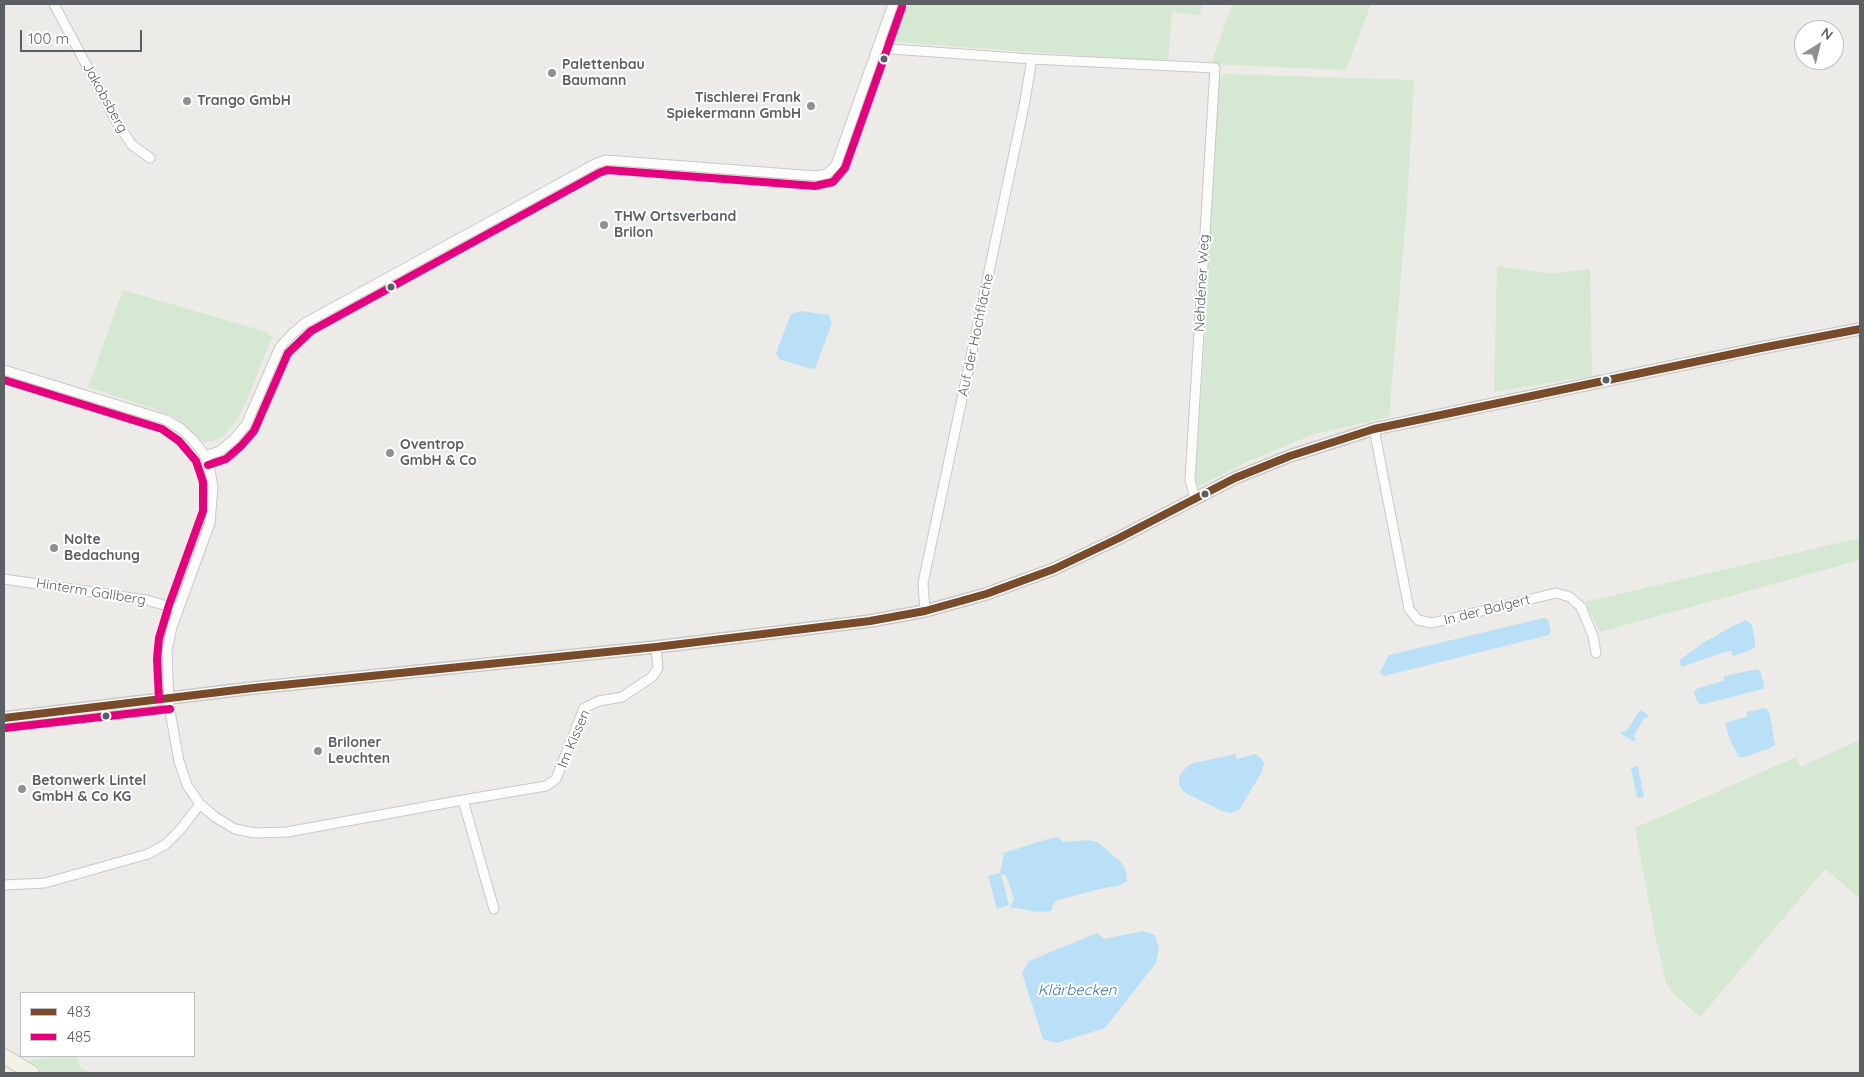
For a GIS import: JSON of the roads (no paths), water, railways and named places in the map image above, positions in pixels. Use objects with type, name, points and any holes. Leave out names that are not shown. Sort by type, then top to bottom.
[{"type":"main road","points":[[4,1056],[31,1072]]},
{"type":"street","name":"Jakobsberg","points":[[54,4],[116,121],[132,145],[150,158]]},
{"type":"street","points":[[205,456],[220,451],[234,439],[246,424],[280,347],[305,323],[595,164],[606,160],[816,176],[828,174],[836,165],[893,4]]},
{"type":"street","points":[[877,48],[1032,59]]},
{"type":"street","name":"Nehdener Weg","points":[[1032,59],[1215,68],[1190,480],[1195,498]]},
{"type":"street","name":"Auf der Hochfläche","points":[[924,611],[923,582],[1024,106],[1032,59]]},
{"type":"street","points":[[4,718],[253,688],[656,647],[870,620],[924,611],[986,594],[1054,569],[1119,538],[1195,498],[1267,465],[1374,429],[1761,348],[1860,330]]},
{"type":"street","points":[[4,370],[166,420],[186,433],[205,456],[213,480],[212,512],[209,527],[172,627],[167,650],[169,699]]},
{"type":"street","name":"In der Balgert","points":[[1374,429],[1409,609],[1418,620],[1432,623],[1556,593],[1570,597],[1581,607],[1593,636],[1596,653]]},
{"type":"street","name":"Hinterm Gallberg","points":[[4,579],[146,600],[178,609]]},
{"type":"street","name":"Im Kissen","points":[[169,699],[179,761],[187,786],[200,804],[216,818],[235,829],[255,833],[287,832],[546,786],[556,779],[584,708],[598,701],[622,697],[652,677],[658,668],[656,647]]},
{"type":"street","points":[[463,800],[494,909]]},
{"type":"street","points":[[4,885],[45,883],[148,854],[166,844],[180,830],[200,804]]},
{"type":"water","points":[[801,311],[829,315],[832,323],[815,368],[811,369],[779,359],[776,353],[791,314]]},
{"type":"water","points":[[1544,618],[1548,620],[1551,631],[1549,635],[1384,676],[1381,675],[1380,672],[1389,655]]},
{"type":"water","points":[[1746,620],[1752,625],[1755,640],[1755,646],[1751,650],[1733,656],[1731,651],[1728,651],[1681,667],[1680,660],[1703,643]]},
{"type":"water","points":[[1758,669],[1764,684],[1763,689],[1704,704],[1700,704],[1697,701],[1694,692],[1698,688],[1723,681],[1724,676]]},
{"type":"water","points":[[1764,708],[1768,710],[1770,715],[1775,745],[1744,757],[1739,757],[1730,740],[1725,724],[1747,717],[1747,712]]},
{"type":"water","points":[[1640,710],[1647,714],[1649,718],[1645,717],[1633,736],[1636,738],[1634,742],[1621,734],[1623,731],[1626,732]]},
{"type":"water","points":[[1235,754],[1237,759],[1255,754],[1264,763],[1262,772],[1239,810],[1230,813],[1222,811],[1182,790],[1179,778],[1190,764]]},
{"type":"water","points":[[1638,766],[1644,797],[1637,798],[1631,768]]},
{"type":"water","points":[[1057,837],[1064,842],[1088,840],[1097,842],[1120,861],[1126,870],[1127,881],[1121,885],[1055,901],[1051,911],[1037,912],[1010,907],[1014,899],[1006,876],[1001,874],[1009,905],[997,909],[988,876],[1000,873],[1004,853]]},
{"type":"water","name":"Klärbecken","points":[[1143,931],[1155,935],[1159,948],[1156,963],[1105,1028],[1057,1043],[1043,1039],[1022,973],[1029,961],[1097,933],[1104,939]]},
{"type":"place","name":"Palettenbau Baumann","points":[[552,73]]},
{"type":"place","name":"Trango GmbH","points":[[187,101]]},
{"type":"place","name":"Tischlerei Frank Spiekermann GmbH","points":[[811,106]]},
{"type":"place","name":"THW Ortsverband Brilon","points":[[604,225]]},
{"type":"place","name":"Oventrop GmbH & Co","points":[[390,453]]},
{"type":"place","name":"Nolte Bedachung","points":[[54,548]]},
{"type":"place","name":"Briloner Leuchten","points":[[318,751]]},
{"type":"place","name":"Betonwerk Lintel GmbH & Co KG","points":[[22,789]]}]
